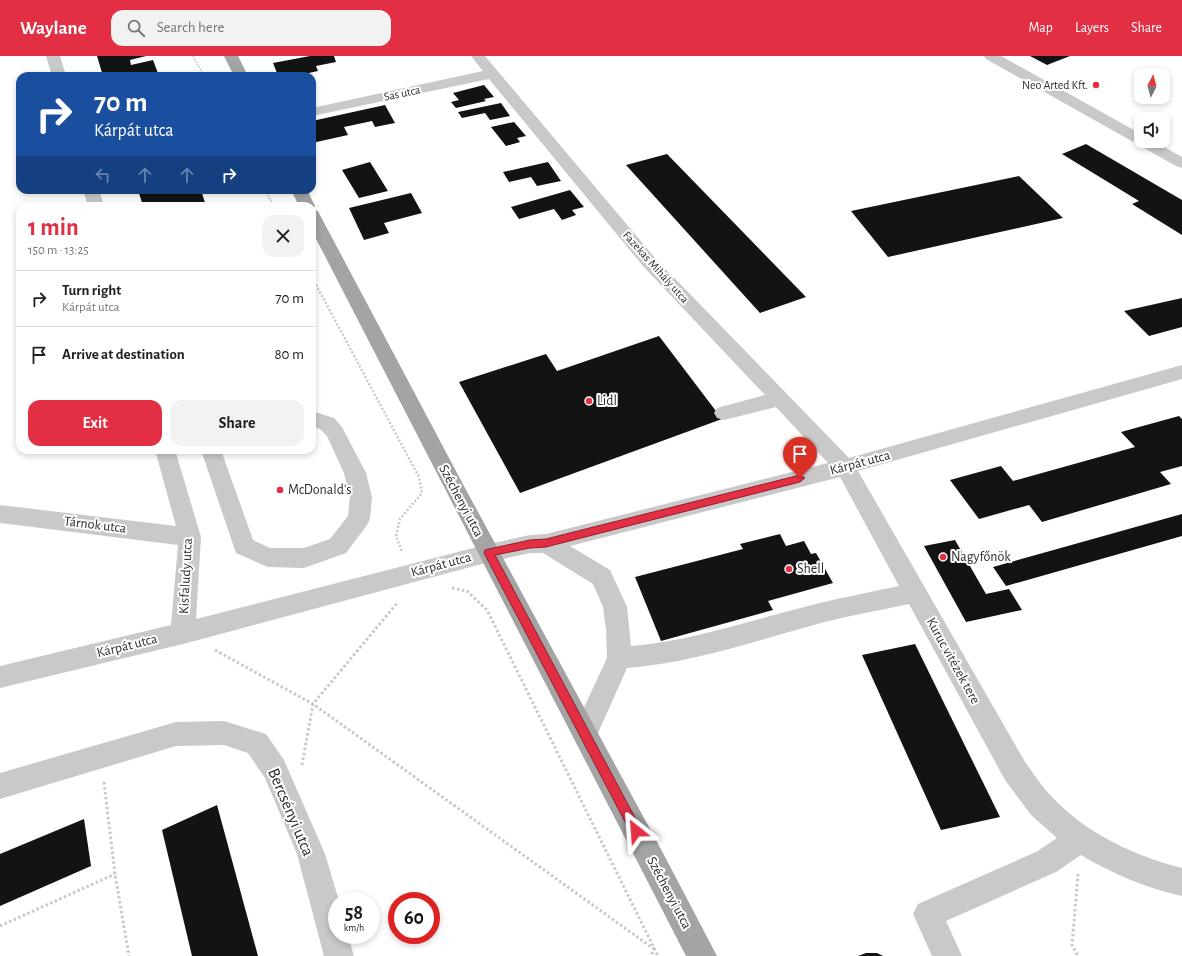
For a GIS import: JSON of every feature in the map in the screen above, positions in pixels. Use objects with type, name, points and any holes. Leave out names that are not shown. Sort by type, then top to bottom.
[{"type":"main road","points":[[231,56],[239,72]]},
{"type":"main road","name":"Széchenyi utca","points":[[316,223],[459,499],[585,733],[702,956]]},
{"type":"street","points":[[53,56],[58,72]]},
{"type":"street","name":"Fazekas Mihály utca","points":[[478,56],[491,74],[649,262],[845,467]]},
{"type":"street","points":[[991,56],[1134,136]]},
{"type":"street","name":"Sas utca","points":[[316,111],[491,74]]},
{"type":"street","points":[[1166,154],[1182,146]]},
{"type":"street","points":[[1155,148],[1182,164]]},
{"type":"street","name":"Kárpát utca","points":[[0,677],[413,576],[489,553],[530,544],[546,543],[845,467],[1182,372]]},
{"type":"street","points":[[724,413],[780,399]]},
{"type":"street","points":[[212,454],[244,546],[268,557],[304,558],[338,546],[359,519],[361,497],[355,473],[335,432],[327,422],[316,420]]},
{"type":"street","name":"Kisfaludy utca","points":[[166,454],[190,537],[183,633]]},
{"type":"street","name":"Kuruc vitézek tere","points":[[845,467],[1015,771],[1044,809],[1081,839],[1123,864],[1166,879],[1182,882]]},
{"type":"street","name":"Tárnok utca","points":[[0,514],[190,537]]},
{"type":"street","points":[[546,543],[602,577],[614,607],[618,629],[619,658],[585,733]]},
{"type":"street","points":[[619,658],[656,655],[705,645],[816,614],[915,593]]},
{"type":"street","name":"Bercsényi utca","points":[[0,786],[176,734],[224,733],[257,742],[275,769],[310,854],[339,956]]},
{"type":"street","points":[[947,956],[928,914],[1046,862],[1081,839]]},
{"type":"path","points":[[193,56],[202,72]]},
{"type":"path","points":[[301,773],[313,704],[413,576],[396,536],[400,519],[422,493],[419,477],[316,284]]},
{"type":"path","points":[[449,587],[467,591],[487,610],[658,956]]},
{"type":"path","points":[[183,633],[313,704],[654,949]]},
{"type":"path","points":[[100,756],[115,874],[129,956]]},
{"type":"path","points":[[1078,956],[1072,945],[1081,839]]},
{"type":"path","points":[[0,926],[115,874]]},
{"type":"path","points":[[651,956],[654,949]]},
{"type":"building","points":[[97,56],[146,56],[130,60],[131,65],[153,60],[158,72],[102,72]]},
{"type":"building","points":[[310,56],[334,56],[336,62],[316,66],[318,71],[313,72],[277,72],[273,63]]},
{"type":"building","points":[[1030,56],[1070,56],[1047,65]]},
{"type":"building","points":[[484,85],[494,97],[484,99],[486,101],[456,108],[451,102],[459,100],[453,93]]},
{"type":"building","points":[[501,103],[510,116],[490,120],[485,113],[462,118],[458,112]]},
{"type":"building","points":[[385,105],[395,123],[375,127],[372,121],[344,127],[348,135],[316,142],[316,120]]},
{"type":"building","points":[[514,122],[526,136],[517,138],[520,142],[506,146],[491,127]]},
{"type":"building","points":[[1086,144],[1182,200],[1182,235],[1132,204],[1139,201],[1062,154]]},
{"type":"building","points":[[667,154],[806,297],[760,313],[626,165]]},
{"type":"building","points":[[370,162],[388,191],[359,198],[342,170]]},
{"type":"building","points":[[548,162],[561,181],[537,186],[531,177],[509,182],[503,172]]},
{"type":"building","points":[[1019,176],[1063,218],[888,257],[851,211]]},
{"type":"building","points":[[570,190],[584,207],[572,210],[576,215],[562,220],[554,209],[519,219],[511,207]]},
{"type":"building","points":[[411,193],[422,213],[384,223],[389,233],[364,240],[349,208]]},
{"type":"building","points":[[139,194],[202,194],[205,202],[142,202]]},
{"type":"building","points":[[1182,298],[1182,327],[1149,336],[1124,311]]},
{"type":"building","name":"Lidl","points":[[659,336],[722,419],[520,493],[459,382],[546,354],[557,371]]},
{"type":"building","points":[[1179,416],[1182,419],[1182,466],[1160,472],[1171,484],[1042,522],[1029,505],[979,519],[950,480],[1001,466],[1013,481],[1135,447],[1121,432]]},
{"type":"building","points":[[1182,514],[1182,536],[1006,586],[993,567]]},
{"type":"building","points":[[780,534],[786,546],[804,541],[811,554],[816,553],[833,583],[768,601],[773,610],[661,641],[635,577],[743,549],[740,544]]},
{"type":"building","points":[[955,540],[986,594],[1009,589],[1022,610],[966,622],[924,546]]},
{"type":"building","points":[[915,644],[1000,817],[941,830],[862,655]]},
{"type":"building","points":[[217,805],[258,956],[192,956],[162,830]]},
{"type":"building","points":[[84,819],[91,866],[0,906],[0,854]]},
{"type":"building","points":[[866,953],[877,953],[883,956],[858,956]]},
{"type":"place","name":"Neo Arted Kft.","points":[[1096,85]]},
{"type":"place","name":"Lidl","points":[[589,401]]},
{"type":"place","name":"McDonald's","points":[[280,490]]},
{"type":"place","name":"Nagyfőnök","points":[[943,557]]},
{"type":"place","name":"Shell","points":[[789,569]]},
{"type":"route","points":[[636,831],[489,553],[530,544],[546,543],[800,478]]}]
